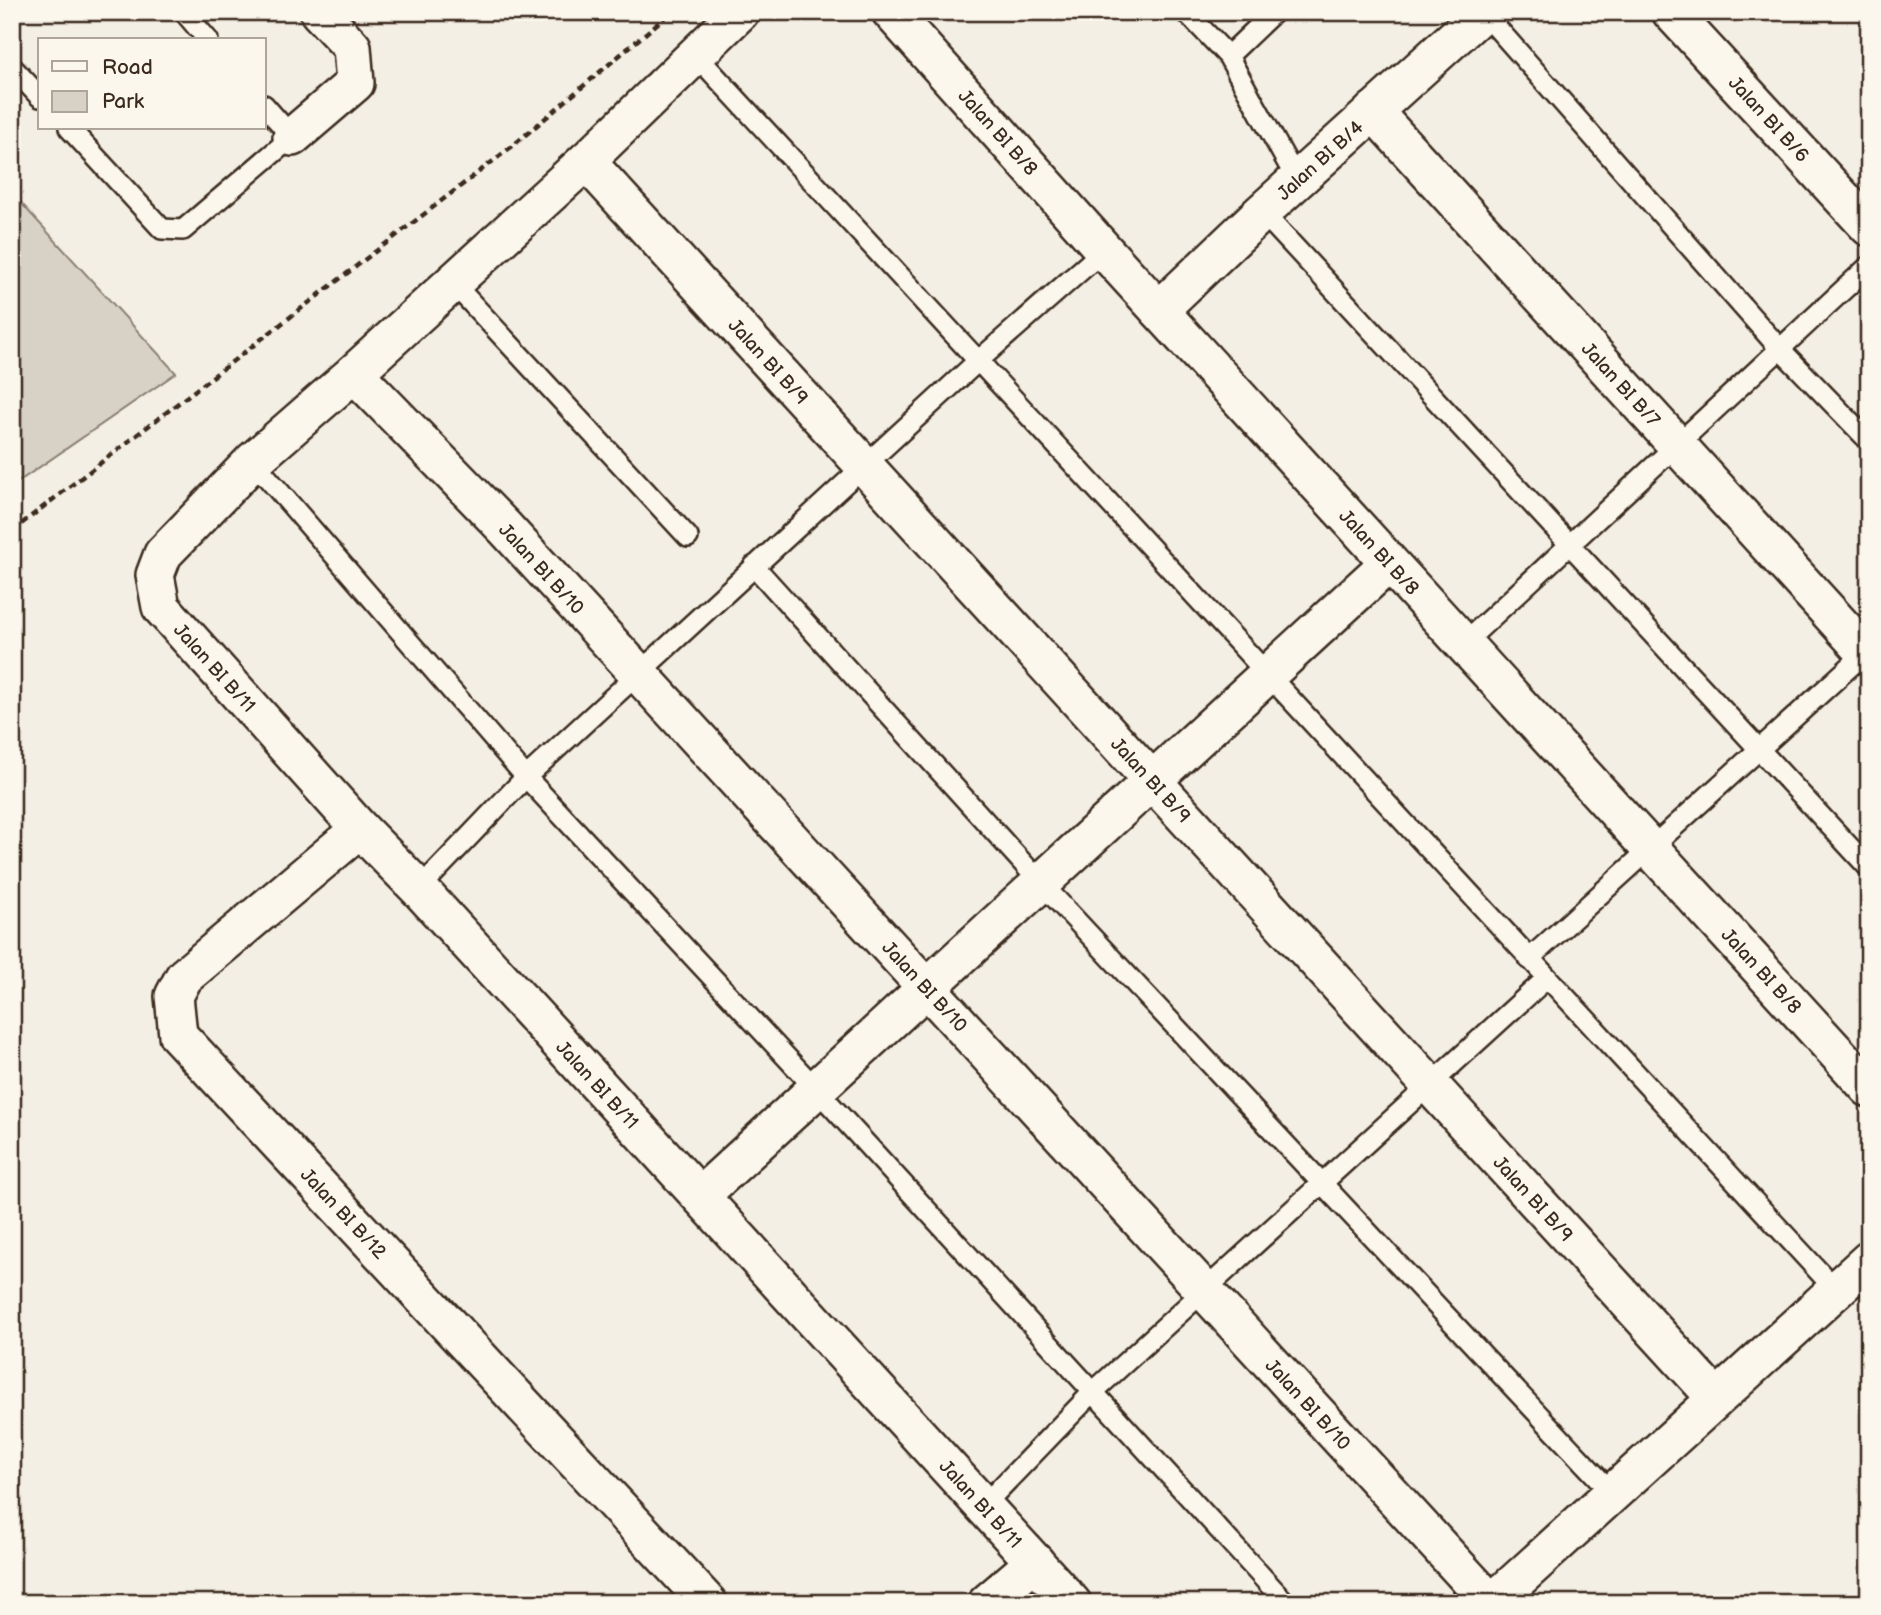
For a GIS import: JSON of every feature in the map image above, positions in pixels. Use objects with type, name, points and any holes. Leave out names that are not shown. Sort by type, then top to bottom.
[{"type":"street","points":[[292,137],[355,83],[352,47],[319,12]]},
{"type":"street","points":[[253,461],[355,373],[586,160],[740,12]]},
{"type":"street","name":"Jalan BI B/8","points":[[891,12],[1104,250],[1869,1088]]},
{"type":"street","name":"Jalan BI B/4","points":[[1159,310],[1262,212],[1483,12]]},
{"type":"street","name":"Jalan BI B/6","points":[[1671,12],[1869,227]]},
{"type":"street","name":"Jalan BI B/7","points":[[1373,111],[1867,654]]},
{"type":"street","name":"Jalan BI B/9","points":[[586,160],[1716,1398]]},
{"type":"street","name":"Jalan BI B/10","points":[[355,373],[505,527],[1492,1603]]},
{"type":"street","name":"Jalan BI B/11","points":[[253,461],[163,554],[155,575],[161,607],[360,829],[419,889],[1072,1603]]},
{"type":"street","points":[[700,1196],[1389,563]]},
{"type":"street","name":"Jalan BI B/12","points":[[360,829],[184,977],[174,996],[178,1035],[708,1603]]},
{"type":"street","points":[[1492,1603],[1869,1260]]},
{"type":"street","points":[[987,1603],[1035,1562]]},
{"type":"lane","points":[[184,12],[206,38]]},
{"type":"lane","points":[[1186,12],[1228,56],[1297,180]]},
{"type":"lane","points":[[1228,56],[1274,12]]},
{"type":"lane","points":[[1483,12],[1780,349],[1869,442]]},
{"type":"lane","points":[[695,54],[1835,1289]]},
{"type":"lane","points":[[12,67],[38,95]]},
{"type":"lane","points":[[71,130],[162,229],[183,230],[292,137],[266,107]]},
{"type":"lane","points":[[1262,212],[1869,868]]},
{"type":"lane","points":[[419,889],[526,776],[978,361],[1104,250]]},
{"type":"lane","points":[[1463,644],[1869,266]]},
{"type":"lane","points":[[453,282],[688,537]]},
{"type":"lane","points":[[253,461],[526,776],[816,1088],[1286,1603]]},
{"type":"lane","points":[[754,566],[1041,883],[1612,1493]]},
{"type":"lane","points":[[1529,959],[1867,654]]},
{"type":"lane","points":[[983,1506],[1093,1392],[1547,978]]},
{"type":"path","points":[[12,531],[510,148],[671,12]]},
{"type":"green space","points":[[12,193],[176,373],[12,486]]}]
